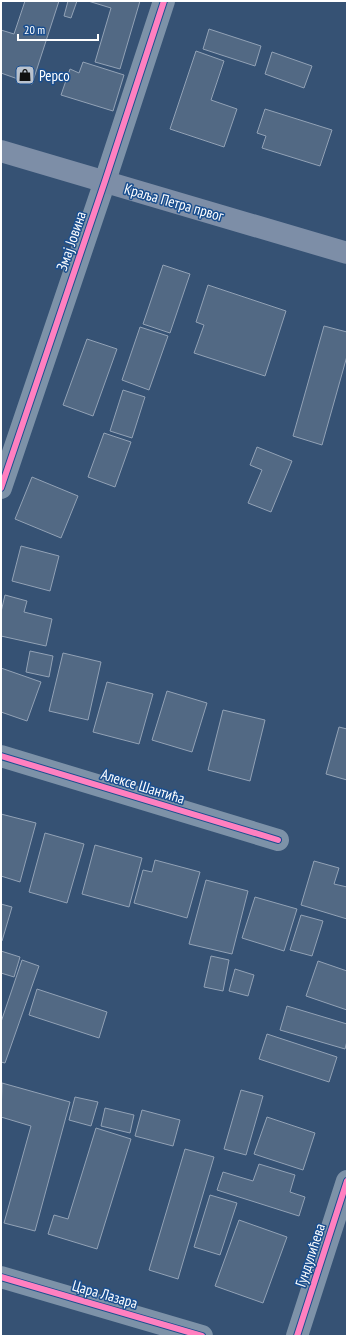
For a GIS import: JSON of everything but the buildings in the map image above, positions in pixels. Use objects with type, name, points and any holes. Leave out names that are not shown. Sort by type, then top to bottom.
[{"type":"main road","name":"Краља Петра првог","points":[[1,151],[347,253]]},
{"type":"street","name":"Змај Јовина","points":[[1,488],[164,1]]},
{"type":"street","name":"Алексе Шантића","points":[[1,756],[278,840]]},
{"type":"street","name":"Гундулићева","points":[[297,1336],[347,1181]]},
{"type":"street","name":"Цара Лазара","points":[[1,1277],[202,1336]]},
{"type":"cycle path","points":[[1,488],[164,1]]},
{"type":"cycle path","points":[[1,756],[278,840]]},
{"type":"cycle path","points":[[297,1336],[347,1181]]},
{"type":"cycle path","points":[[1,1277],[202,1336]]},
{"type":"place","name":"Pepco","points":[[25,75]]}]
